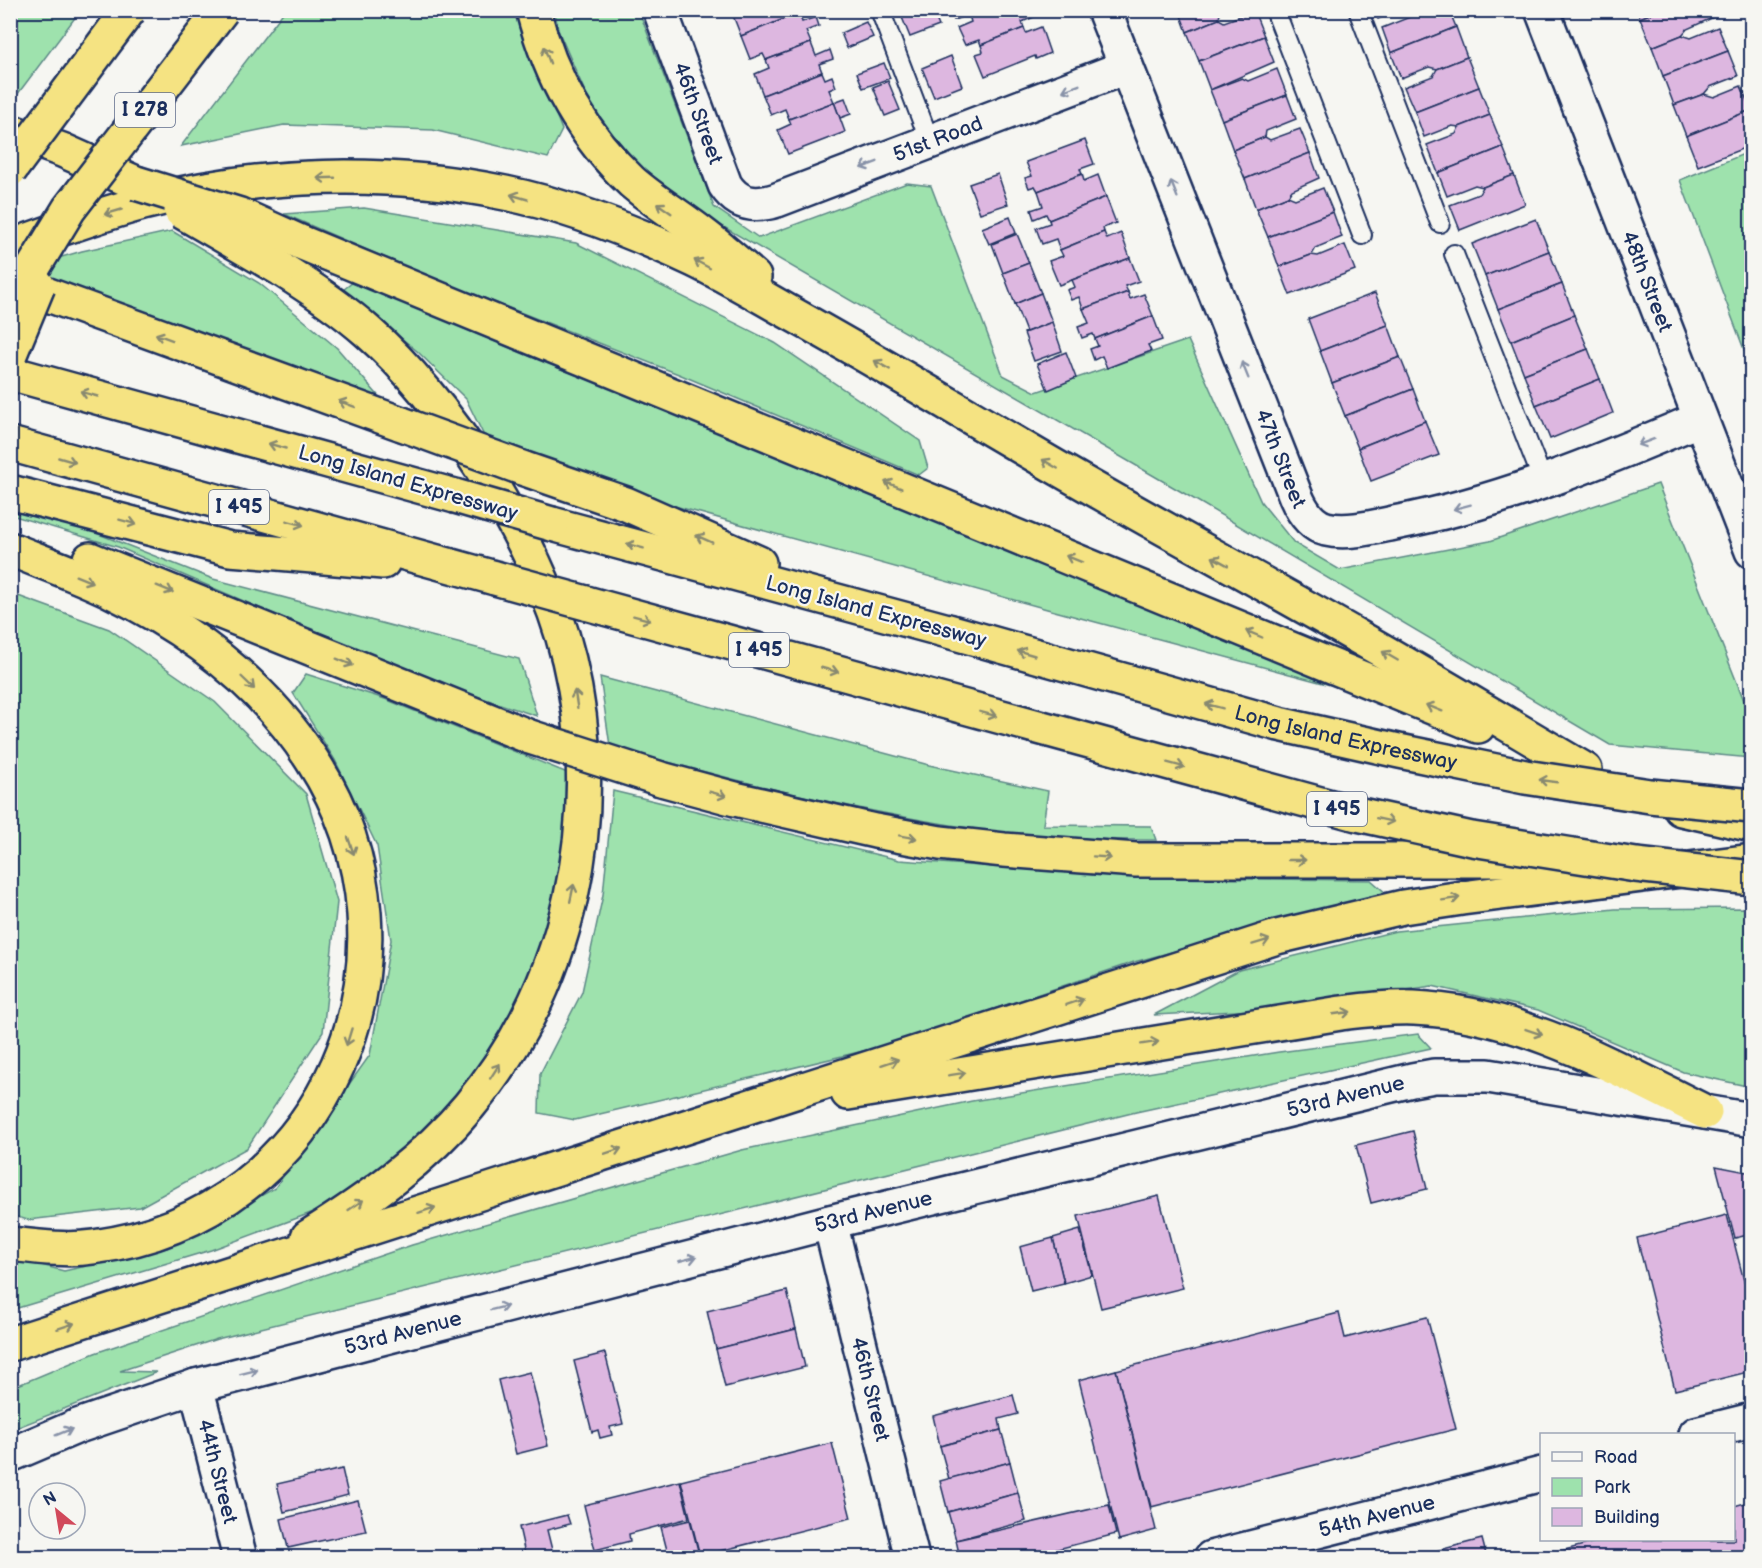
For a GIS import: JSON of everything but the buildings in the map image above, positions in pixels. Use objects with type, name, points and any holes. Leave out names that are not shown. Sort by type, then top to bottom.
[{"type":"highway","points":[[10,170],[129,10]]},
{"type":"highway","name":"I 278","points":[[10,306],[69,209],[222,10]]},
{"type":"highway","points":[[533,10],[555,76],[569,103],[596,144],[632,182],[653,200],[705,236],[808,323]]},
{"type":"highway","points":[[10,131],[62,150],[135,183],[281,269],[347,314],[369,332],[422,386],[501,499],[543,582],[569,660],[581,728],[583,792],[581,840],[560,942],[532,1010],[490,1078],[468,1107],[417,1160],[351,1209],[271,1260]]},
{"type":"highway","points":[[10,247],[75,223],[146,202],[213,188],[330,177],[388,177],[448,183],[508,194],[609,224],[696,261],[808,323],[1132,512],[1357,636],[1585,770]]},
{"type":"highway","points":[[135,183],[240,215],[300,242],[1678,808],[1752,825]]},
{"type":"highway","points":[[10,354],[69,209]]},
{"type":"highway","points":[[10,281],[626,504],[854,606]]},
{"type":"highway","name":"Long Island Expressway","points":[[10,373],[1279,724],[1525,777],[1650,796],[1752,806]]},
{"type":"highway","name":"I 495","points":[[10,444],[1357,814],[1472,839],[1636,865],[1752,878]]},
{"type":"highway","points":[[10,492],[230,549],[482,574]]},
{"type":"highway","points":[[10,536],[65,549],[530,737],[661,779],[735,799],[875,831],[940,843],[1136,860],[1752,860]]},
{"type":"highway","points":[[10,549],[105,588],[177,628],[213,653],[265,700],[312,760],[336,805],[357,862],[364,903],[365,937],[363,975],[356,1014],[346,1048],[313,1112],[269,1164],[241,1188],[206,1210],[172,1227],[130,1240],[91,1248],[10,1244]]},
{"type":"highway","points":[[10,1344],[734,1113],[1214,956],[1339,921],[1403,907],[1462,898],[1752,860]]},
{"type":"highway","points":[[734,1113],[943,1077],[1377,1008],[1414,1008],[1482,1018],[1515,1026],[1587,1053],[1705,1112]]},
{"type":"street","name":"46th Street","points":[[660,10],[725,185],[735,198],[750,204]]},
{"type":"street","name":"47th Street","points":[[1104,10],[1296,497],[1308,518],[1318,526],[1328,530],[1379,526],[1467,506],[1543,481],[1700,419]]},
{"type":"street","name":"48th Street","points":[[1542,10],[1752,551]]},
{"type":"street","name":"51st Road","points":[[750,204],[777,200],[1126,67]]},
{"type":"street","name":"53rd Avenue","points":[[10,1455],[78,1426],[196,1386],[830,1222],[1434,1076],[1488,1076],[1752,1120]]},
{"type":"street","name":"46th Street","points":[[830,1222],[912,1557]]},
{"type":"street","name":"44th Street","points":[[196,1386],[240,1557]]},
{"type":"street","points":[[1700,1433],[1752,1420]]},
{"type":"street","name":"54th Avenue","points":[[1211,1557],[1540,1475]]},
{"type":"lane","points":[[880,10],[930,142]]},
{"type":"lane","points":[[1275,10],[1362,235]]},
{"type":"lane","points":[[1358,10],[1440,223]]},
{"type":"lane","points":[[1454,254],[1543,481]]},
{"type":"green space","points":[[285,10],[515,11],[562,130],[548,158],[433,130],[284,125],[181,146]]},
{"type":"green space","points":[[10,11],[80,11],[11,103],[10,103]]},
{"type":"green space","points":[[555,11],[639,11],[714,207],[759,238],[907,183],[931,186],[1003,375],[1036,392],[1188,340],[1261,502],[1294,543],[1340,570],[1490,541],[1658,484],[1751,718],[1751,758],[1610,745],[1187,495],[703,215],[634,161],[592,108],[558,30]]},
{"type":"green space","points":[[1751,151],[1751,368],[1680,180]]},
{"type":"green space","points":[[364,208],[576,243],[775,343],[920,441],[928,468],[919,475],[681,375],[425,275],[284,214]]},
{"type":"green space","points":[[172,231],[259,283],[337,348],[382,400],[11,272],[82,251]]},
{"type":"green space","points":[[353,282],[541,361],[838,478],[1364,694],[664,503],[485,438],[466,399],[417,351],[343,290]]},
{"type":"green space","points":[[10,510],[86,529],[213,579],[519,659],[537,716],[427,680],[118,547],[11,515]]},
{"type":"green space","points":[[10,593],[109,629],[215,702],[306,794],[337,902],[323,1032],[247,1148],[140,1207],[28,1220],[10,1215]]},
{"type":"green space","points":[[306,674],[385,699],[570,774],[562,901],[501,1041],[439,1129],[346,1200],[211,1250],[11,1310],[10,1257],[64,1271],[167,1248],[275,1188],[370,1055],[391,940],[377,846],[335,760],[293,693]]},
{"type":"green space","points":[[600,677],[929,765],[1048,791],[1043,825],[1151,826],[1156,840],[1044,838],[922,820],[765,787],[610,746]]},
{"type":"green space","points":[[613,791],[899,860],[1145,878],[1371,880],[1388,895],[1134,962],[884,1046],[575,1120],[539,1113],[540,1074],[582,992],[603,895]]},
{"type":"green space","points":[[1751,908],[1751,1087],[1683,1072],[1538,1010],[1432,986],[1280,1009],[1154,1015],[1239,970],[1396,931],[1615,909]]},
{"type":"green space","points":[[1418,1034],[1431,1048],[1136,1112],[217,1339],[120,1371],[157,1372],[11,1430],[11,1388],[95,1353],[412,1245],[742,1150],[972,1101],[1279,1052]]}]
